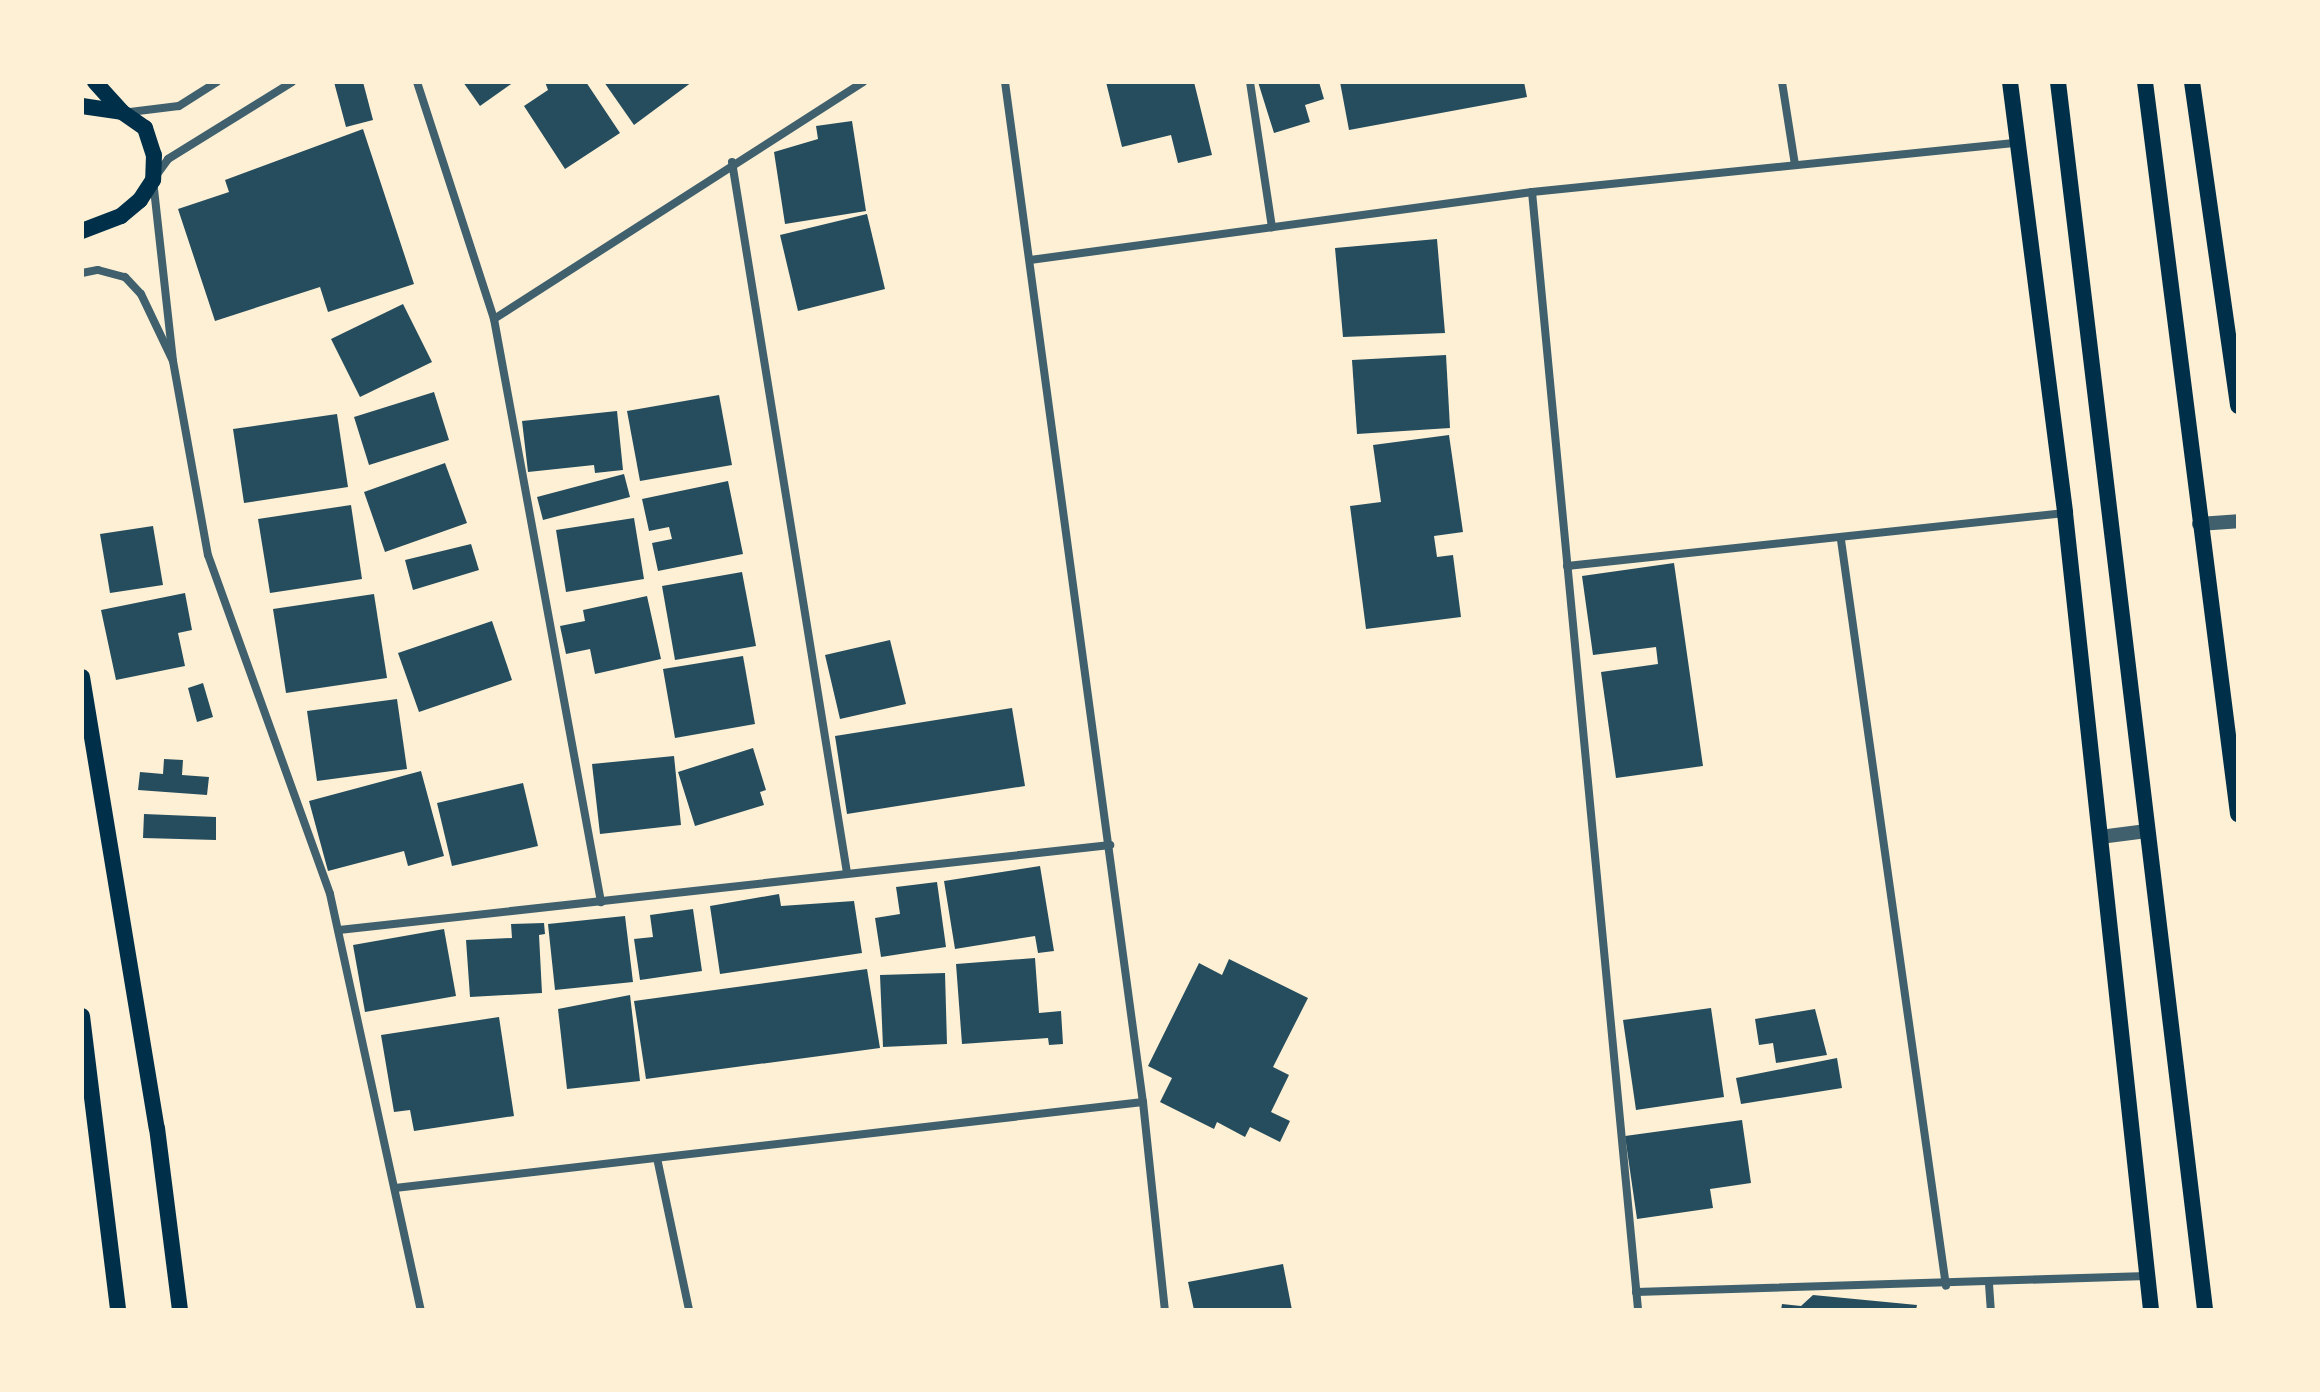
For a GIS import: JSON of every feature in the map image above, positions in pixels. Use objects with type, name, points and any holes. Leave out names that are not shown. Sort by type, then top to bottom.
[{"type":"main road","points":[[84,232],[121,216],[153,180],[154,155],[145,128],[122,112],[95,82]]},
{"type":"main road","points":[[2010,82],[2065,513],[2151,1310]]},
{"type":"main road","points":[[2058,82],[2205,1310]]},
{"type":"main road","points":[[2145,82],[2238,814]]},
{"type":"main road","points":[[2192,82],[2238,406]]},
{"type":"main road","points":[[82,106],[122,112]]},
{"type":"main road","points":[[82,677],[157,1128],[180,1310]]},
{"type":"main road","points":[[82,1016],[90,1111],[118,1310]]},
{"type":"street","points":[[122,112],[152,113],[179,106],[217,82]]},
{"type":"street","points":[[292,82],[168,159],[153,180],[173,361],[208,555],[339,930],[421,1310]]},
{"type":"street","points":[[417,82],[494,319],[601,902]]},
{"type":"street","points":[[494,319],[732,162],[863,82]]},
{"type":"street","points":[[1005,82],[1110,845],[1143,1102],[1165,1310]]},
{"type":"street","points":[[1250,82],[1272,227]]},
{"type":"street","points":[[1782,82],[1795,165]]},
{"type":"street","points":[[1030,260],[1532,192],[2017,143]]},
{"type":"street","points":[[732,162],[847,873]]},
{"type":"street","points":[[1532,192],[1638,1310]]},
{"type":"street","points":[[82,273],[98,270],[125,277],[141,294],[173,361]]},
{"type":"street","points":[[1567,566],[1841,540],[2065,513]]},
{"type":"street","points":[[2199,524],[2238,521]]},
{"type":"street","points":[[1841,540],[1946,1286]]},
{"type":"street","points":[[2100,837],[2147,831]]},
{"type":"street","points":[[339,930],[1110,845]]},
{"type":"street","points":[[395,1188],[1143,1102]]},
{"type":"street","points":[[657,1158],[689,1310]]},
{"type":"street","points":[[1636,1292],[1946,1286],[2147,1276]]},
{"type":"street","points":[[1989,1284],[1991,1310]]},
{"type":"building","points":[[334,82],[363,82],[373,120],[346,127]]},
{"type":"building","points":[[463,82],[514,82],[480,106]]},
{"type":"building","points":[[545,82],[586,82],[620,133],[565,169],[524,106],[548,90]]},
{"type":"building","points":[[604,82],[692,82],[634,125]]},
{"type":"building","points":[[1106,82],[1194,82],[1212,155],[1178,163],[1171,135],[1122,147]]},
{"type":"building","points":[[1258,82],[1319,82],[1324,99],[1305,105],[1310,122],[1274,133]]},
{"type":"building","points":[[1340,82],[1524,82],[1527,97],[1349,130]]},
{"type":"building","points":[[852,121],[866,211],[785,224],[774,152],[818,139],[816,126]]},
{"type":"building","points":[[363,129],[414,284],[328,312],[320,287],[215,321],[178,209],[229,192],[225,180]]},
{"type":"building","points":[[867,214],[885,289],[798,311],[780,235]]},
{"type":"building","points":[[1437,239],[1445,333],[1343,337],[1335,248]]},
{"type":"building","points":[[403,304],[432,362],[360,397],[331,339]]},
{"type":"building","points":[[1446,355],[1450,428],[1357,434],[1352,360]]},
{"type":"building","points":[[434,392],[449,440],[369,465],[354,417]]},
{"type":"building","points":[[719,395],[732,465],[640,481],[627,411]]},
{"type":"building","points":[[617,411],[623,470],[595,473],[594,465],[528,472],[522,421]]},
{"type":"building","points":[[337,414],[348,487],[244,503],[233,429]]},
{"type":"building","points":[[1449,435],[1463,532],[1434,536],[1437,557],[1453,555],[1461,617],[1366,629],[1350,506],[1381,502],[1373,445]]},
{"type":"building","points":[[445,463],[467,523],[385,552],[364,492]]},
{"type":"building","points":[[624,474],[630,497],[543,520],[537,497]]},
{"type":"building","points":[[728,481],[743,554],[658,571],[652,543],[672,539],[669,527],[649,531],[642,499]]},
{"type":"building","points":[[351,505],[362,579],[270,593],[258,519]]},
{"type":"building","points":[[634,518],[644,579],[566,592],[556,530]]},
{"type":"building","points":[[153,526],[163,585],[110,593],[100,534]]},
{"type":"building","points":[[471,544],[479,570],[413,590],[405,560]]},
{"type":"building","points":[[1674,563],[1703,766],[1616,778],[1601,672],[1658,664],[1656,647],[1593,655],[1582,576]]},
{"type":"building","points":[[742,572],[756,646],[675,660],[662,586]]},
{"type":"building","points":[[185,593],[192,630],[178,633],[185,666],[116,680],[101,610]]},
{"type":"building","points":[[374,594],[387,678],[286,693],[273,609]]},
{"type":"building","points":[[647,596],[661,659],[595,674],[590,649],[566,654],[560,626],[585,621],[583,610]]},
{"type":"building","points":[[492,621],[512,680],[419,712],[398,653]]},
{"type":"building","points":[[890,640],[906,704],[840,719],[825,655]]},
{"type":"building","points":[[743,656],[755,724],[675,738],[663,669]]},
{"type":"building","points":[[203,683],[213,717],[197,722],[188,688]]},
{"type":"building","points":[[397,699],[407,769],[317,781],[307,711]]},
{"type":"building","points":[[1012,708],[1025,786],[847,814],[835,736]]},
{"type":"building","points":[[753,748],[766,790],[760,792],[764,805],[695,826],[678,772]]},
{"type":"building","points":[[674,756],[681,825],[600,834],[592,764]]},
{"type":"building","points":[[164,759],[183,760],[182,775],[209,777],[207,795],[138,790],[140,772],[163,774]]},
{"type":"building","points":[[421,771],[444,856],[408,866],[404,851],[328,871],[309,801]]},
{"type":"building","points":[[523,783],[538,846],[452,866],[437,803]]},
{"type":"building","points":[[144,814],[216,817],[216,840],[143,838]]},
{"type":"building","points":[[1040,866],[1054,951],[1038,953],[1035,936],[955,949],[944,881]]},
{"type":"building","points":[[937,882],[946,947],[881,957],[875,918],[900,914],[896,887]]},
{"type":"building","points":[[779,894],[781,906],[854,901],[862,953],[720,974],[710,906]]},
{"type":"building","points":[[693,909],[702,971],[640,980],[634,939],[653,937],[650,915]]},
{"type":"building","points":[[625,916],[633,982],[555,990],[548,924]]},
{"type":"building","points":[[544,923],[545,934],[539,935],[542,993],[470,997],[466,940],[512,938],[511,924]]},
{"type":"building","points":[[444,929],[456,996],[365,1012],[353,945]]},
{"type":"building","points":[[1035,958],[1039,1013],[1061,1011],[1063,1044],[1049,1045],[1048,1038],[962,1044],[956,964]]},
{"type":"building","points":[[1229,959],[1308,998],[1273,1067],[1289,1075],[1271,1112],[1290,1121],[1280,1142],[1250,1127],[1245,1137],[1217,1122],[1214,1129],[1160,1102],[1172,1078],[1148,1066],[1199,963],[1222,975]]},
{"type":"building","points":[[867,969],[880,1048],[646,1079],[634,1001]]},
{"type":"building","points":[[945,973],[947,1044],[883,1047],[880,975]]},
{"type":"building","points":[[630,995],[640,1081],[567,1089],[558,1009]]},
{"type":"building","points":[[1711,1008],[1724,1097],[1636,1110],[1623,1020]]},
{"type":"building","points":[[1815,1009],[1827,1055],[1776,1063],[1773,1043],[1759,1045],[1755,1019]]},
{"type":"building","points":[[499,1017],[514,1116],[414,1131],[410,1110],[394,1112],[381,1035]]},
{"type":"building","points":[[1837,1058],[1842,1088],[1741,1104],[1736,1078]]},
{"type":"building","points":[[1742,1120],[1751,1183],[1710,1189],[1713,1208],[1637,1219],[1625,1136]]},
{"type":"building","points":[[1283,1264],[1292,1310],[1194,1310],[1188,1282]]},
{"type":"building","points":[[1813,1295],[1917,1305],[1916,1310],[1781,1310],[1782,1304],[1801,1306]]}]
